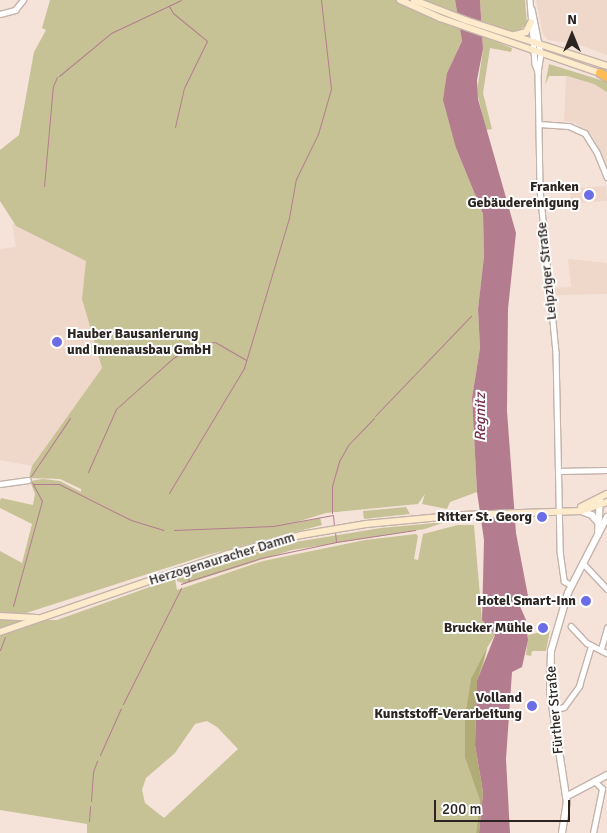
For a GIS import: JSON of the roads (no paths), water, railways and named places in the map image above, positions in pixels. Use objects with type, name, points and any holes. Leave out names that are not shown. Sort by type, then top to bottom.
[{"type":"main road","points":[[400,0],[494,33],[541,54],[605,75]]},
{"type":"main road","points":[[414,0],[441,15]]},
{"type":"main road","points":[[511,35],[524,33],[531,22]]},
{"type":"main road","points":[[494,33],[511,35],[607,66]]},
{"type":"main road","points":[[604,504],[607,494]]},
{"type":"main road","name":"Herzogenauracher Damm","points":[[570,510],[604,504]]},
{"type":"main road","name":"Herzogenauracher Damm","points":[[0,632],[208,561],[323,531],[366,524],[516,511],[581,511],[604,504]]},
{"type":"main road","points":[[0,616],[45,618]]},
{"type":"street","points":[[0,14],[15,10],[23,0]]},
{"type":"street","name":"Leipziger Straße","points":[[530,0],[540,44],[541,54],[538,72]]},
{"type":"street","name":"Leipziger Straße","points":[[532,9],[531,22],[538,72],[542,222],[556,352],[559,510],[563,578],[572,585]]},
{"type":"street","points":[[539,124],[569,126],[585,133],[597,152],[607,177]]},
{"type":"street","points":[[558,471],[607,470]]},
{"type":"street","points":[[0,484],[28,480]]},
{"type":"street","name":"Fürther Straße","points":[[598,537],[599,523],[604,504]]},
{"type":"street","points":[[581,511],[592,515],[599,523]]},
{"type":"street","name":"Fürther Straße","points":[[562,833],[566,797],[552,710],[551,651],[563,604],[607,517]]},
{"type":"street","points":[[583,563],[607,588]]},
{"type":"street","points":[[571,626],[591,646],[607,652]]},
{"type":"street","points":[[601,650],[607,628]]},
{"type":"street","points":[[552,710],[564,707],[579,686],[591,646]]},
{"type":"street","points":[[566,797],[607,775]]},
{"type":"street","points":[[592,833],[602,789],[594,781]]},
{"type":"water","name":"Regnitz","points":[[455,0],[480,0],[483,49],[477,80],[478,99],[516,233],[508,309],[507,411],[516,533],[528,596],[516,597],[526,620],[528,640],[522,667],[512,672],[506,759],[510,833],[479,833],[483,792],[475,745],[477,681],[495,635],[482,620],[484,540],[477,492],[472,398],[480,348],[478,309],[484,256],[483,214],[456,148],[443,100],[447,73],[462,41]]},
{"type":"waterway","points":[[59,76],[111,33],[181,0]]},
{"type":"waterway","points":[[169,493],[244,368],[289,218],[296,179],[318,134],[331,89],[321,0]]},
{"type":"waterway","points":[[169,6],[173,13],[207,41],[184,88],[175,127]]},
{"type":"waterway","points":[[44,186],[53,86],[57,77]]},
{"type":"waterway","points":[[375,416],[471,316]]},
{"type":"waterway","points":[[88,472],[116,409],[173,358],[196,346],[215,342],[246,360]]},
{"type":"waterway","points":[[31,476],[70,418]]},
{"type":"waterway","points":[[332,513],[332,486],[339,461],[349,444],[374,418]]},
{"type":"waterway","points":[[13,606],[42,501],[32,482]]},
{"type":"waterway","points":[[33,484],[59,484],[131,520],[164,530]]},
{"type":"waterway","points":[[333,515],[334,526]]},
{"type":"waterway","points":[[174,530],[273,526],[333,515]]},
{"type":"waterway","points":[[335,532],[336,542],[415,530]]},
{"type":"waterway","points":[[187,574],[189,581],[261,558],[336,542]]},
{"type":"waterway","points":[[181,584],[189,581]]},
{"type":"waterway","points":[[123,704],[181,588]]},
{"type":"waterway","points":[[0,650],[5,637]]},
{"type":"waterway","points":[[100,755],[121,708]]},
{"type":"waterway","points":[[91,801],[93,772],[97,761]]},
{"type":"waterway","points":[[89,821],[90,806]]},
{"type":"place","name":"Franken Gebäudereinigung","points":[[589,195]]},
{"type":"place","name":"Hauber Bausanierung und Innenausbau GmbH","points":[[57,342]]},
{"type":"place","name":"Ritter St. Georg","points":[[542,517]]},
{"type":"place","name":"Hotel Smart-Inn","points":[[586,601]]},
{"type":"place","name":"Brucker Mühle","points":[[543,628]]},
{"type":"place","name":"Volland Kunststoff-Verarbeitung","points":[[532,706]]}]
